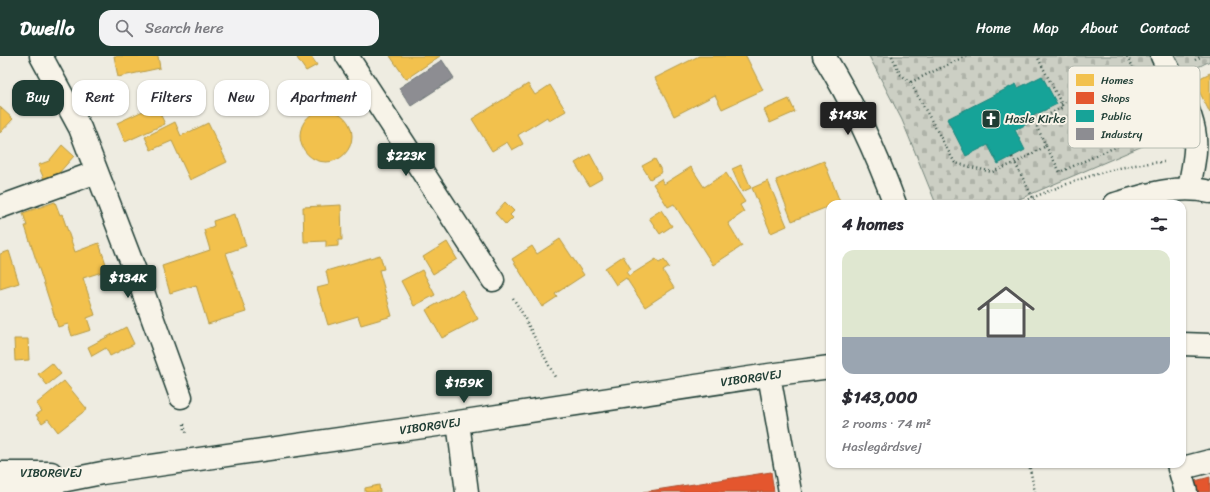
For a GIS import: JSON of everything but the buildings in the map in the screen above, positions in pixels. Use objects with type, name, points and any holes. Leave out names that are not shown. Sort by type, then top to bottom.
[{"type":"street","points":[[42,56],[80,128],[142,289],[181,397]]},
{"type":"street","points":[[347,56],[493,280]]},
{"type":"street","points":[[824,56],[845,89],[882,169],[894,200]]},
{"type":"street","points":[[1162,56],[1167,66]]},
{"type":"street","points":[[1129,200],[1150,194],[1200,190],[1193,162],[1195,148]]},
{"type":"street","points":[[0,207],[97,172]]},
{"type":"street","points":[[1186,344],[1210,346]]},
{"type":"street","name":"VIBORGVEJ","points":[[6,492],[102,473],[826,368]]},
{"type":"street","points":[[769,375],[790,492]]},
{"type":"street","points":[[458,422],[467,492]]},
{"type":"street","points":[[1186,465],[1210,461]]},
{"type":"street","points":[[1179,468],[1186,492]]},
{"type":"street","name":"VIBORGVEJ","points":[[0,473],[102,473]]},
{"type":"path","points":[[892,56],[900,74],[910,82],[955,163],[992,172],[1015,163],[1046,146]]},
{"type":"path","points":[[910,82],[966,56]]},
{"type":"path","points":[[1037,56],[1063,107],[1040,119],[1037,127],[1060,172],[1113,148]]},
{"type":"path","points":[[1127,56],[1132,66]]},
{"type":"path","points":[[1061,104],[1068,100]]},
{"type":"path","points":[[1012,157],[1033,198]]},
{"type":"path","points":[[1028,200],[1104,172],[1134,165],[1174,161],[1193,162]]},
{"type":"path","points":[[522,311],[569,405]]},
{"type":"path","points":[[181,397],[191,460]]},
{"type":"path","points":[[1030,468],[1035,492]]},
{"type":"green space","points":[[869,56],[1210,56],[1210,61],[1200,66],[1068,66],[1068,148],[1138,148],[1017,200],[934,200],[902,120]]},
{"type":"place","name":"Hasle Kirke","points":[[991,119]]}]
